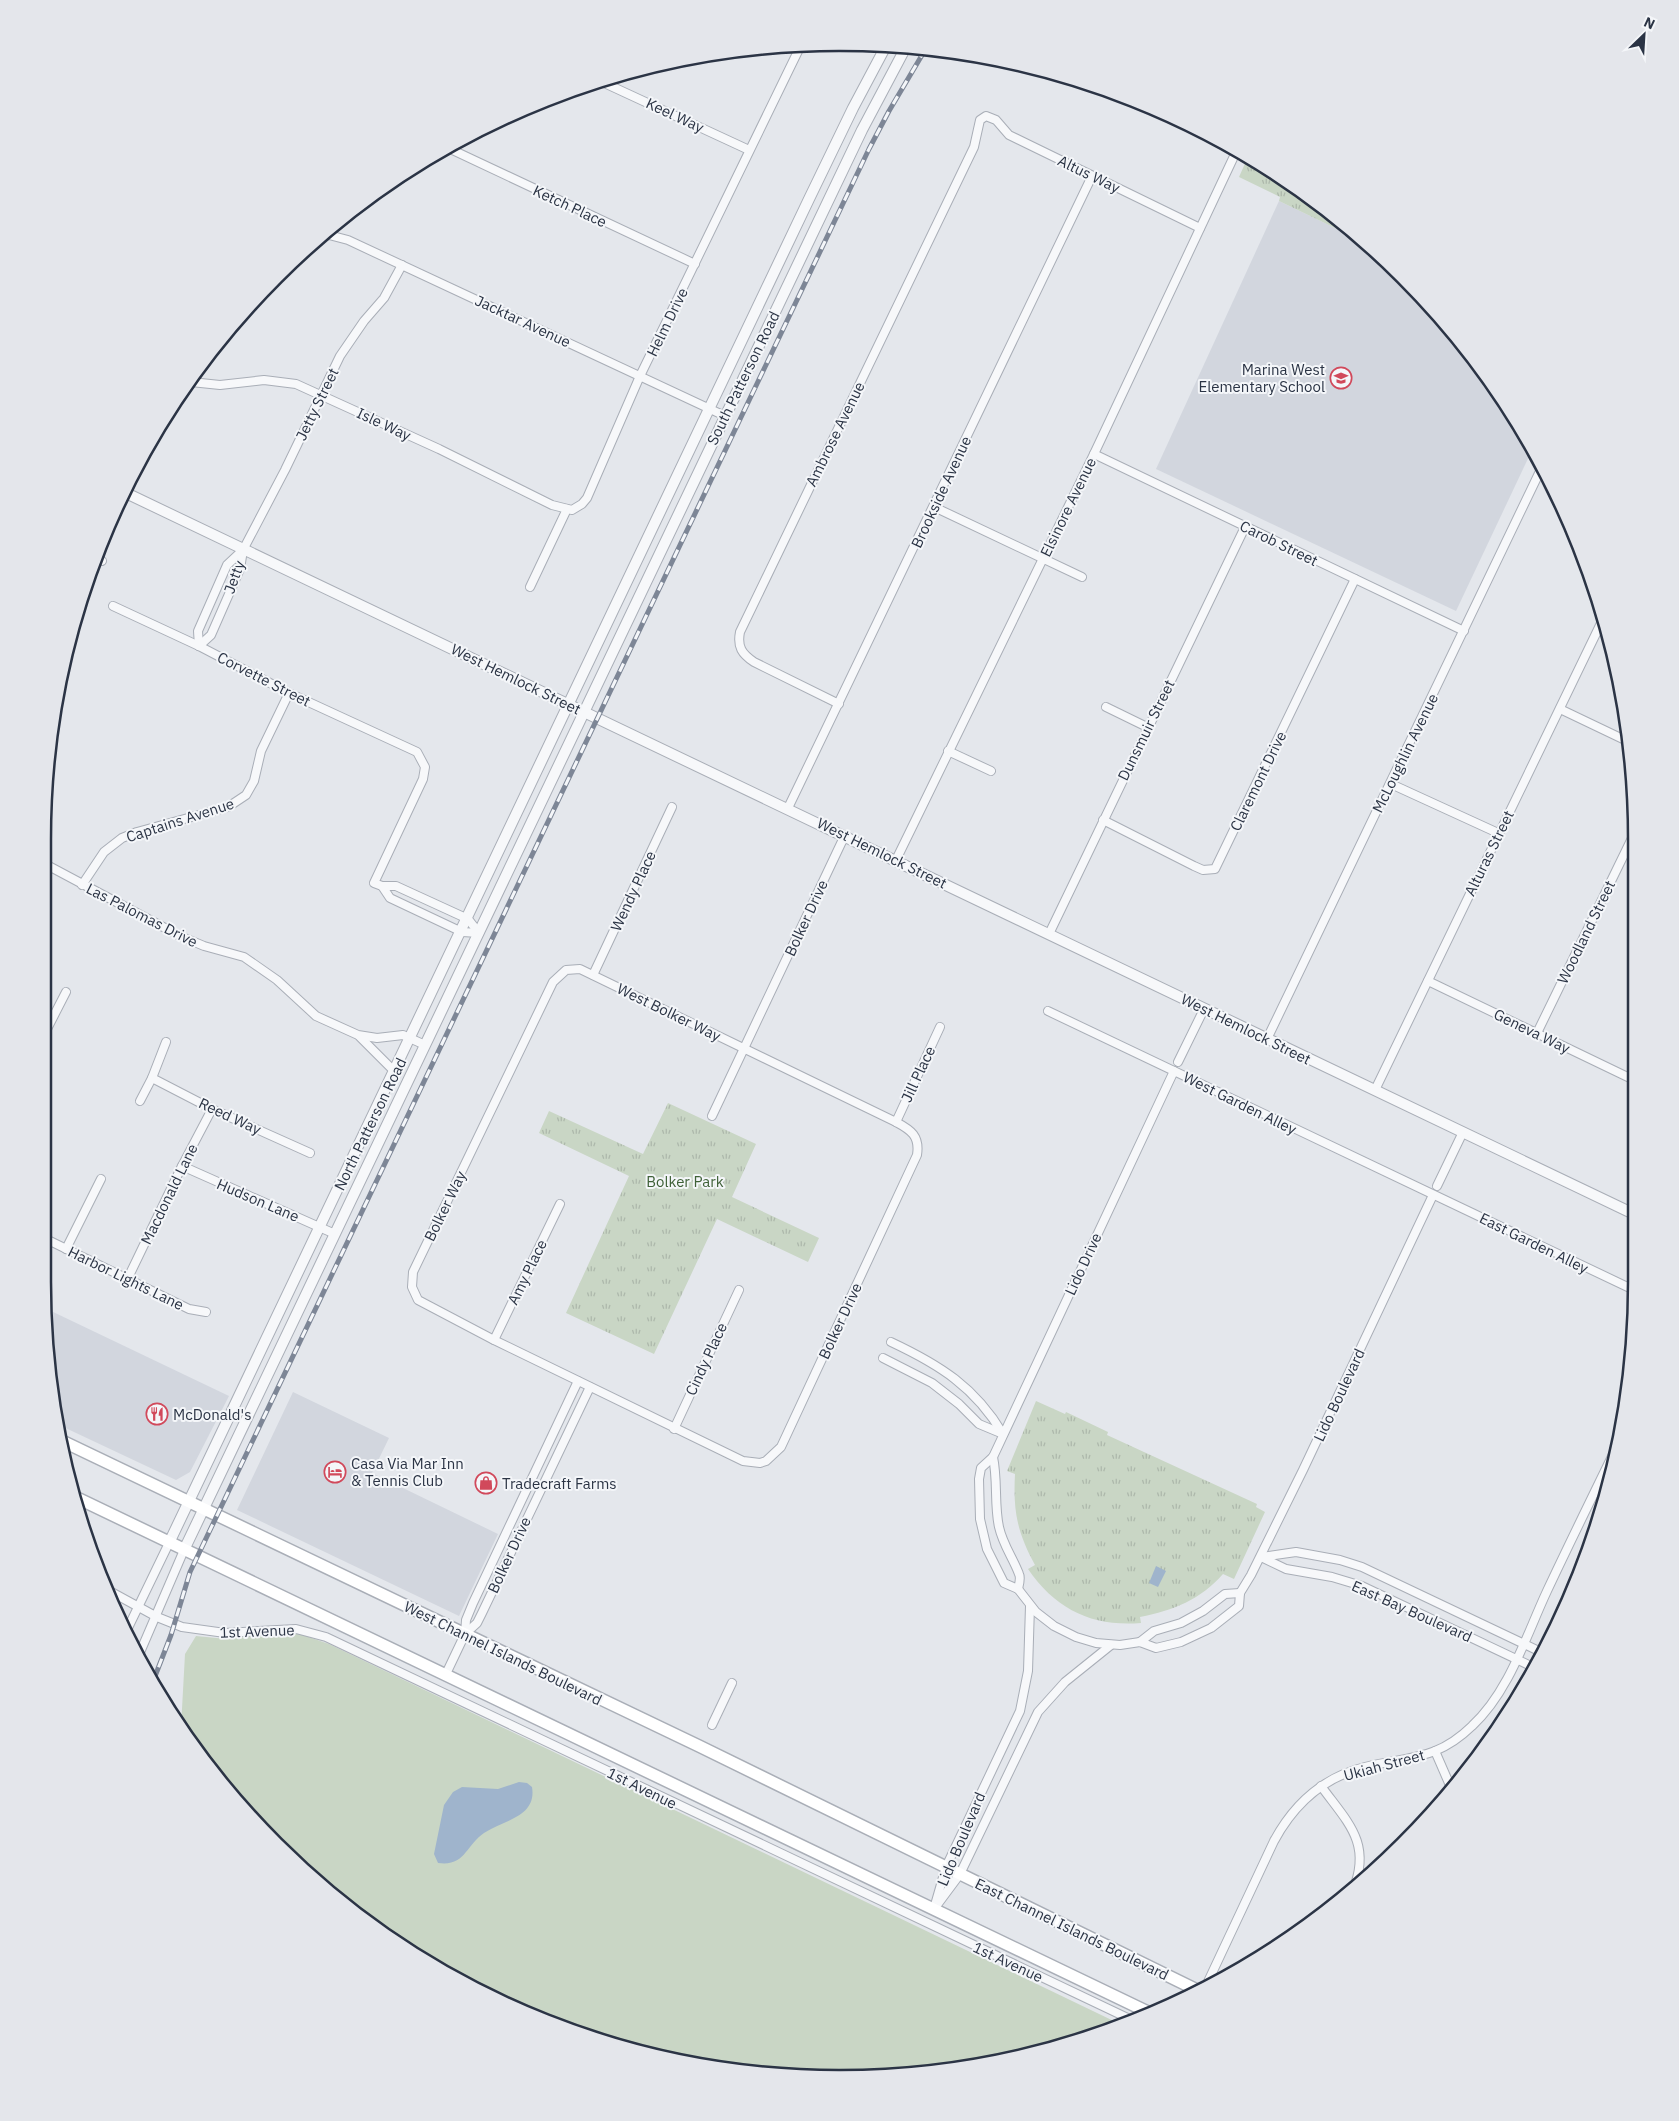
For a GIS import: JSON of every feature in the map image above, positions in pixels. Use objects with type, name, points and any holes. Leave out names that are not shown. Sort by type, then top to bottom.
[{"type":"main road","name":"West Channel Islands Boulevard","points":[[68,1444],[946,1867]]},
{"type":"main road","points":[[82,1501],[1142,2009]]},
{"type":"main road","name":"East Channel Islands Boulevard","points":[[946,1867],[1190,1987]]},
{"type":"street","name":"Helm Drive","points":[[567,509],[578,508],[587,498],[640,376],[797,53]]},
{"type":"street","name":"South Patterson Road","points":[[568,704],[853,108],[882,53]]},
{"type":"street","name":"South Patterson Road","points":[[584,712],[862,130],[902,54]]},
{"type":"street","name":"Keel Way","points":[[610,86],[749,150]]},
{"type":"street","name":"Altus Way","points":[[983,117],[992,118],[1009,135],[1200,228]]},
{"type":"street","name":"Ambrose Avenue","points":[[839,704],[754,662],[744,655],[739,648],[740,632],[974,147],[978,124],[983,117]]},
{"type":"street","name":"Ketch Place","points":[[456,151],[695,264]]},
{"type":"street","name":"Elsinore Avenue","points":[[896,860],[1094,454],[1234,157]]},
{"type":"street","name":"Brookside Avenue","points":[[788,808],[1092,176]]},
{"type":"street","name":"Jacktar Avenue","points":[[333,236],[337,236],[402,265],[725,416]]},
{"type":"street","name":"Jetty Street","points":[[243,550],[349,340],[384,298],[402,265]]},
{"type":"street","name":"Isle Way","points":[[198,383],[220,385],[264,380],[280,381],[322,394],[552,505],[567,509]]},
{"type":"street","name":"Carob Street","points":[[1094,454],[1464,632]]},
{"type":"street","name":"McLoughlin Avenue","points":[[1267,1038],[1538,476]]},
{"type":"street","name":"West Hemlock Street","points":[[131,495],[845,835],[1628,1211]]},
{"type":"street","points":[[934,507],[1082,577]]},
{"type":"street","points":[[530,587],[567,509]]},
{"type":"street","name":"Dunsmuir Street","points":[[1050,934],[1147,727],[1245,527]]},
{"type":"street","name":"Jetty","points":[[199,646],[211,635],[240,569],[243,550]]},
{"type":"street","name":"Jetty","points":[[199,646],[198,631],[227,565],[243,550]]},
{"type":"street","name":"Claremont Drive","points":[[1103,820],[1194,866],[1212,871],[1215,869],[1355,579]]},
{"type":"street","name":"Corvette Street","points":[[113,606],[199,646],[289,693],[417,752],[425,766],[423,779],[374,883],[382,886]]},
{"type":"street","name":"Alturas Street","points":[[1376,1090],[1498,833],[1599,628]]},
{"type":"street","name":"Captains Avenue","points":[[82,885],[104,852],[122,838],[137,832],[222,810],[238,802],[246,795],[254,781],[261,751],[289,693]]},
{"type":"street","name":"North Patterson Road","points":[[169,1542],[190,1502],[468,920],[568,704]]},
{"type":"street","points":[[1106,707],[1147,727]]},
{"type":"street","points":[[1560,709],[1621,738]]},
{"type":"street","name":"North Patterson Road","points":[[184,1550],[584,712]]},
{"type":"street","points":[[948,751],[990,771]]},
{"type":"street","points":[[1391,784],[1498,833]]},
{"type":"street","name":"Wendy Place","points":[[593,975],[672,807]]},
{"type":"street","name":"Bolker Drive","points":[[445,1676],[465,1634],[482,1614],[590,1387],[751,1463],[766,1461],[780,1447],[917,1155],[918,1142],[914,1133],[896,1122],[744,1049],[845,835]]},
{"type":"street","name":"Woodland Street","points":[[1537,1033],[1628,846]]},
{"type":"street","name":"Las Palomas Drive","points":[[51,867],[180,936],[204,946],[244,957],[263,968],[316,1016],[358,1035],[378,1038],[403,1035],[425,1045]]},
{"type":"street","points":[[382,886],[396,886],[468,920],[479,933]]},
{"type":"street","points":[[382,886],[390,898],[462,932],[479,933]]},
{"type":"street","name":"Bolker Way","points":[[590,1387],[418,1300],[412,1287],[413,1272],[553,982],[566,970],[580,969],[593,975]]},
{"type":"street","name":"West Bolker Way","points":[[593,975],[744,1049]]},
{"type":"street","name":"Geneva Way","points":[[1428,981],[1628,1077]]},
{"type":"street","points":[[51,1021],[66,992]]},
{"type":"street","points":[[1178,1062],[1204,1008]]},
{"type":"street","name":"West Garden Alley","points":[[1048,1011],[1433,1195]]},
{"type":"street","name":"Jill Place","points":[[896,1122],[940,1027]]},
{"type":"street","points":[[358,1035],[395,1072]]},
{"type":"street","points":[[140,1101],[152,1078],[166,1042]]},
{"type":"street","points":[[712,1116],[744,1049]]},
{"type":"street","name":"Lido Drive","points":[[1030,1606],[1018,1589],[1004,1582],[992,1562],[982,1533],[979,1508],[981,1468],[993,1457],[1174,1071]]},
{"type":"street","name":"Reed Way","points":[[152,1078],[212,1109],[310,1153]]},
{"type":"street","name":"Macdonald Lane","points":[[127,1280],[212,1109]]},
{"type":"street","points":[[1437,1186],[1463,1132]]},
{"type":"street","name":"Hudson Lane","points":[[182,1166],[335,1234]]},
{"type":"street","points":[[66,1249],[101,1179]]},
{"type":"street","name":"East Garden Alley","points":[[1433,1195],[1628,1287]]},
{"type":"street","name":"Lido Boulevard","points":[[1030,1606],[1043,1618],[1066,1632],[1087,1640],[1111,1645],[1140,1642],[1156,1648],[1181,1642],[1205,1631],[1239,1606],[1240,1593],[1261,1557],[1433,1195]]},
{"type":"street","name":"Amy Place","points":[[494,1340],[560,1204]]},
{"type":"street","name":"Harbor Lights Lane","points":[[51,1242],[188,1309],[206,1312]]},
{"type":"street","name":"Cindy Place","points":[[674,1428],[739,1290]]},
{"type":"street","points":[[891,1342],[927,1360],[966,1387],[989,1410],[1003,1434]]},
{"type":"street","points":[[883,1358],[932,1384],[959,1404],[979,1424],[1003,1434]]},
{"type":"street","name":"Bolker Drive","points":[[465,1634],[466,1620],[578,1381]]},
{"type":"street","name":"Lido Drive","points":[[993,1457],[997,1476],[996,1501],[999,1528],[1008,1554],[1020,1576],[1018,1589]]},
{"type":"street","name":"Ukiah Street","points":[[1211,1976],[1282,1827],[1302,1801],[1321,1786],[1350,1771],[1417,1758],[1435,1751],[1458,1738],[1482,1717],[1496,1697],[1516,1659],[1604,1474]]},
{"type":"street","points":[[130,1624],[169,1542]]},
{"type":"street","points":[[142,1648],[184,1550]]},
{"type":"street","name":"East Bay Boulevard","points":[[1261,1557],[1296,1552],[1340,1560],[1362,1567],[1536,1649]]},
{"type":"street","name":"East Bay Boulevard","points":[[1261,1557],[1286,1569],[1332,1577],[1362,1586],[1528,1665]]},
{"type":"street","name":"Lido Boulevard","points":[[1140,1642],[1154,1631],[1181,1622],[1203,1611],[1226,1594],[1240,1593]]},
{"type":"street","name":"1st Avenue","points":[[117,1596],[156,1617],[182,1627],[210,1633],[242,1633],[285,1628],[306,1630],[326,1637],[1124,2016]]},
{"type":"street","name":"Lido Boulevard","points":[[934,1909],[946,1867],[1020,1711],[1028,1671],[1030,1606]]},
{"type":"street","name":"Lido Boulevard","points":[[934,1909],[960,1874],[1038,1712],[1060,1687],[1111,1645]]},
{"type":"street","points":[[712,1725],[732,1683]]},
{"type":"street","points":[[1435,1751],[1448,1781]]},
{"type":"street","points":[[1321,1786],[1357,1840],[1361,1864],[1358,1875]]},
{"type":"shaded area","name":"Marina West Elementary School","points":[[1279,201],[1337,229],[1397,282],[1465,360],[1495,402],[1529,457],[1456,611],[1156,469]]},
{"type":"shaded area","points":[[52,1312],[229,1396],[190,1472],[176,1480],[65,1428],[58,1384]]},
{"type":"shaded area","points":[[293,1392],[389,1438],[372,1473],[498,1534],[459,1616],[237,1510]]},
{"type":"green space","points":[[1245,164],[1277,184],[1337,229],[1279,201],[1280,197],[1239,177]]},
{"type":"green space","name":"Bolker Park","points":[[668,1103],[756,1144],[732,1197],[819,1238],[808,1262],[717,1219],[654,1354],[566,1313],[629,1176],[539,1133],[549,1111],[643,1154]]},
{"type":"green space","points":[[1036,1401],[1065,1414],[1066,1412],[1108,1432],[1107,1435],[1257,1504],[1256,1507],[1265,1512],[1234,1579],[1223,1574],[1205,1591],[1186,1603],[1140,1617],[1141,1623],[1124,1624],[1092,1618],[1077,1613],[1051,1595],[1028,1569],[1035,1565],[1020,1531],[1015,1499],[1015,1474],[1007,1471]]},
{"type":"green space","points":[[297,1633],[329,1644],[1113,2021],[1044,2043],[993,2055],[891,2068],[840,2070],[788,2068],[686,2055],[635,2043],[586,2028],[538,2010],[445,1964],[402,1937],[360,1907],[282,1839],[214,1761],[182,1715],[185,1654],[196,1636],[227,1639],[267,1634]]},
{"type":"water","points":[[1156,1566],[1166,1571],[1158,1587],[1149,1583]]},
{"type":"water","points":[[519,1782],[527,1783],[532,1787],[532,1797],[524,1811],[484,1833],[454,1862],[438,1863],[434,1854],[444,1805],[453,1792],[462,1787],[498,1789]]},
{"type":"railway","points":[[156,1674],[171,1635],[190,1572],[869,149],[921,56]]},
{"type":"place","name":"Marina West Elementary School","points":[[1341,378]]},
{"type":"place","name":"McDonald's","points":[[157,1414]]},
{"type":"place","name":"Casa Via Mar Inn & Tennis Club","points":[[335,1472]]},
{"type":"place","name":"Tradecraft Farms","points":[[486,1483]]}]
